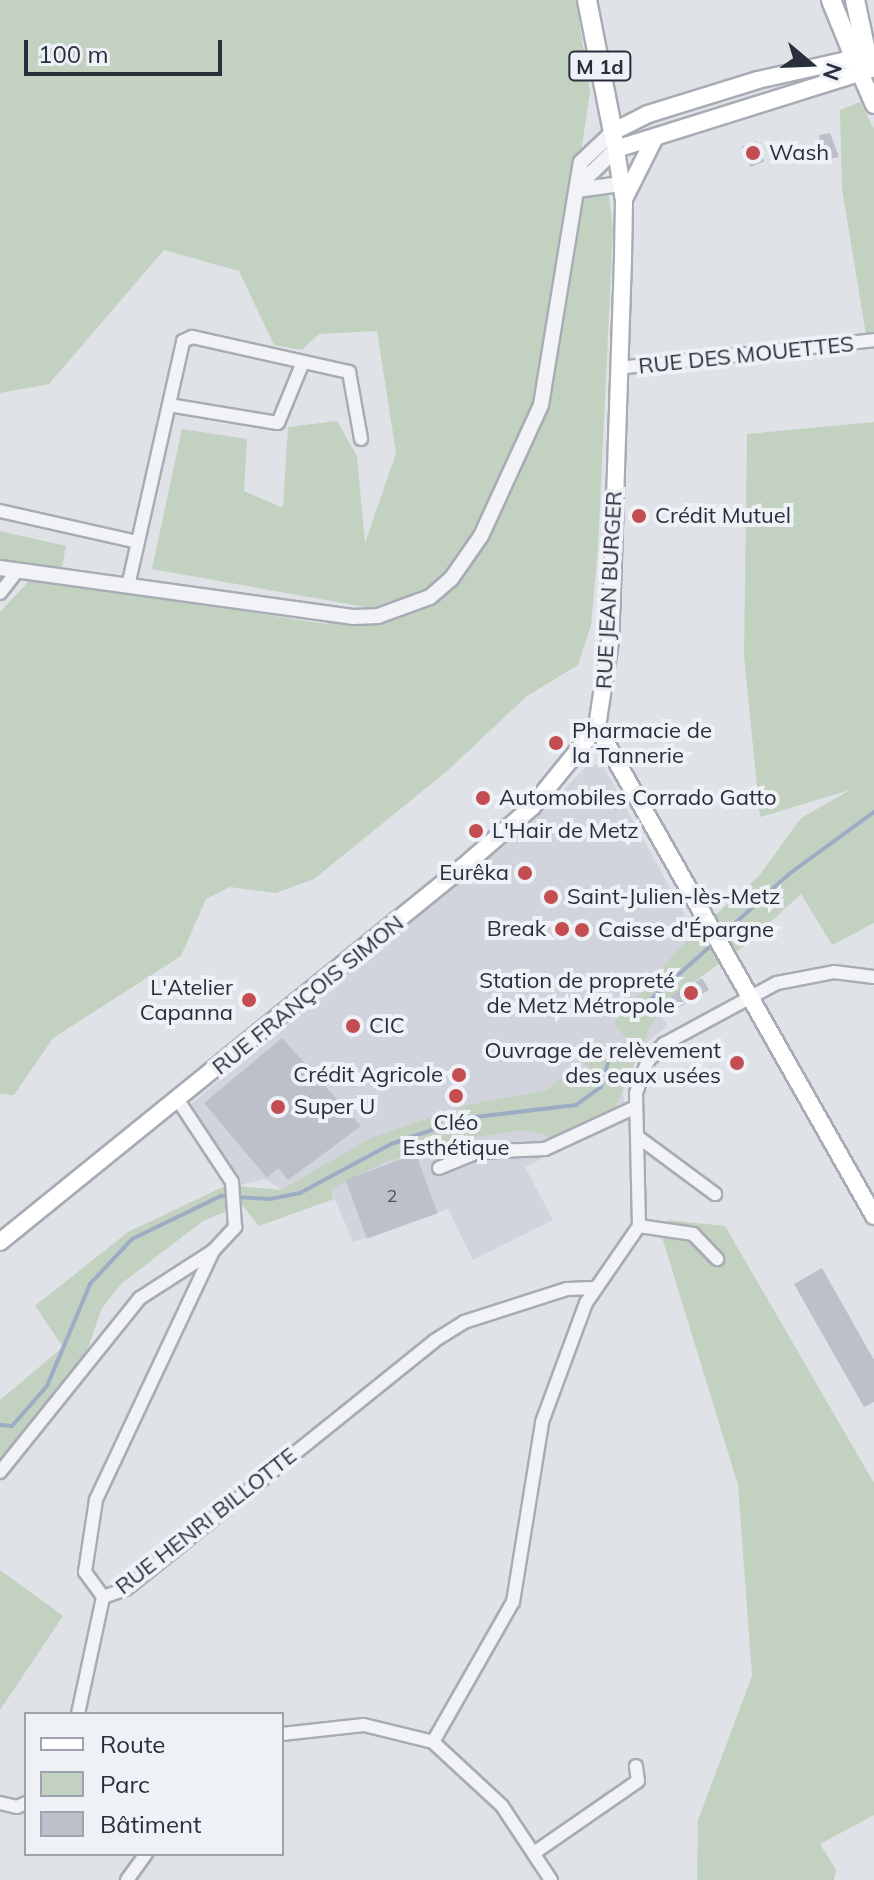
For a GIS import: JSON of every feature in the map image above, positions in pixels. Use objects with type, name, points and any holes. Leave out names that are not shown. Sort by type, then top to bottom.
[{"type":"main road","name":"M 1d","points":[[587,0],[615,140]]},
{"type":"main road","points":[[831,0],[869,66]]},
{"type":"main road","points":[[856,0],[874,105]]},
{"type":"main road","points":[[856,0],[874,32]]},
{"type":"main road","points":[[615,140],[648,114],[758,80],[869,66]]},
{"type":"main road","points":[[615,140],[655,137],[869,66]]},
{"type":"main road","points":[[622,193],[655,137]]},
{"type":"main road","name":"RUE JEAN BURGER","points":[[597,727],[610,641],[622,193],[615,140]]},
{"type":"main road","points":[[597,727],[874,1216]]},
{"type":"main road","name":"RUE FRANÇOIS SIMON","points":[[0,1242],[178,1100],[532,807],[597,727]]},
{"type":"street","points":[[0,568],[313,614],[378,616],[430,597],[451,579],[481,536],[541,405],[581,162],[615,140]]},
{"type":"street","points":[[576,190],[622,193]]},
{"type":"street","points":[[128,586],[183,341],[192,337],[349,372],[361,439]]},
{"type":"street","name":"RUE DES MOUETTES","points":[[618,368],[874,340]]},
{"type":"street","points":[[169,405],[278,423],[303,362]]},
{"type":"street","points":[[0,511],[138,542]]},
{"type":"street","points":[[0,593],[18,570]]},
{"type":"street","points":[[433,1742],[513,1602],[542,1422],[594,1288],[639,1226],[636,1107],[639,1078],[657,1049],[749,996],[811,974],[874,977]]},
{"type":"street","points":[[0,1472],[140,1298],[213,1251],[235,1227],[232,1182],[178,1100]]},
{"type":"street","points":[[439,1168],[478,1152],[545,1149],[636,1107]]},
{"type":"street","points":[[638,1137],[715,1194]]},
{"type":"street","points":[[639,1226],[693,1234],[717,1259]]},
{"type":"street","name":"RUE HENRI BILLOTTE","points":[[213,1251],[93,1511],[85,1572],[103,1597],[126,1589],[444,1335],[567,1289],[594,1288]]},
{"type":"street","points":[[78,1712],[103,1597]]},
{"type":"street","points":[[284,1734],[364,1725],[433,1742],[502,1806],[551,1880]]},
{"type":"street","points":[[534,1853],[638,1781],[636,1766]]},
{"type":"street","points":[[0,1803],[17,1807],[24,1804]]},
{"type":"street","points":[[127,1880],[145,1856]]},
{"type":"shaded area","points":[[589,764],[603,766],[698,939],[640,992],[668,1025],[620,1065],[626,1117],[525,1167],[553,1220],[473,1260],[448,1209],[353,1242],[324,1173],[281,1190],[266,1179],[234,1186],[226,1157],[190,1105],[526,828]]},
{"type":"green space","points":[[0,0],[576,0],[590,91],[579,167],[609,196],[613,229],[598,548],[591,625],[578,665],[527,696],[446,772],[314,879],[276,893],[230,887],[206,899],[181,956],[53,1038],[14,1095],[0,1094],[0,612],[38,571],[0,585],[0,531],[66,546],[59,582],[326,624],[376,609],[152,569],[182,429],[247,439],[244,491],[283,508],[288,427],[337,421],[357,456],[365,543],[396,453],[377,331],[319,334],[302,350],[274,345],[239,271],[164,250],[49,384],[0,393]]},
{"type":"green space","points":[[860,102],[874,129],[874,339],[867,341],[842,189],[840,110]]},
{"type":"green space","points":[[874,422],[874,923],[832,945],[801,894],[743,947],[671,998],[651,1025],[616,1106],[552,1137],[524,1130],[458,1140],[383,1163],[331,1189],[334,1199],[259,1226],[242,1205],[203,1221],[122,1283],[102,1308],[70,1399],[0,1480],[0,1400],[63,1347],[35,1306],[128,1232],[227,1185],[281,1190],[371,1138],[463,1106],[547,1090],[572,1069],[579,1077],[589,1069],[584,1063],[608,1042],[615,1049],[627,1039],[614,1023],[684,943],[759,876],[801,818],[850,790],[760,817],[744,656],[747,434]]},
{"type":"green space","points":[[668,1220],[725,1226],[874,1483],[874,1815],[820,1844],[836,1870],[834,1880],[697,1880],[698,1820],[752,1676],[738,1485],[662,1237]]},
{"type":"green space","points":[[0,1570],[63,1616],[0,1710]]},
{"type":"building","points":[[830,133],[839,157],[823,160],[819,135]]},
{"type":"building","name":"Wash","points":[[756,141],[764,161],[750,167],[742,147]]},
{"type":"building","name":"Station de propreté de Metz Métropole","points":[[702,978],[709,990],[678,1008],[671,996]]},
{"type":"building","name":"Super U","points":[[282,1038],[361,1126],[288,1180],[278,1168],[267,1178],[204,1103]]},
{"type":"building","points":[[416,1154],[438,1213],[367,1239],[346,1180]]},
{"type":"building","points":[[822,1268],[874,1360],[874,1402],[864,1407],[794,1284]]},
{"type":"waterway","points":[[720,937],[789,874],[874,812]]},
{"type":"waterway","points":[[650,1000],[714,943]]},
{"type":"waterway","points":[[0,1425],[12,1426],[47,1386],[90,1284],[132,1239],[221,1196],[270,1199],[300,1193],[391,1144],[467,1118],[576,1105],[601,1087],[610,1056]]},
{"type":"place","name":"Wash","points":[[753,153]]},
{"type":"place","name":"Crédit Mutuel","points":[[639,516]]},
{"type":"place","name":"Pharmacie de la Tannerie","points":[[556,743]]},
{"type":"place","name":"Automobiles Corrado Gatto","points":[[483,798]]},
{"type":"place","name":"L'Hair de Metz","points":[[476,831]]},
{"type":"place","name":"Eurêka","points":[[525,873]]},
{"type":"place","name":"Saint-Julien-lès-Metz","points":[[551,897]]},
{"type":"place","name":"Break","points":[[562,929]]},
{"type":"place","name":"Caisse d'Épargne","points":[[582,930]]},
{"type":"place","name":"Station de propreté de Metz Métropole","points":[[691,993]]},
{"type":"place","name":"L'Atelier Capanna","points":[[249,1000]]},
{"type":"place","name":"CIC","points":[[353,1026]]},
{"type":"place","name":"Ouvrage de relèvement des eaux usées","points":[[737,1063]]},
{"type":"place","name":"Crédit Agricole","points":[[459,1075]]},
{"type":"place","name":"Cléo Esthétique","points":[[456,1096]]},
{"type":"place","name":"Super U","points":[[278,1107]]}]
